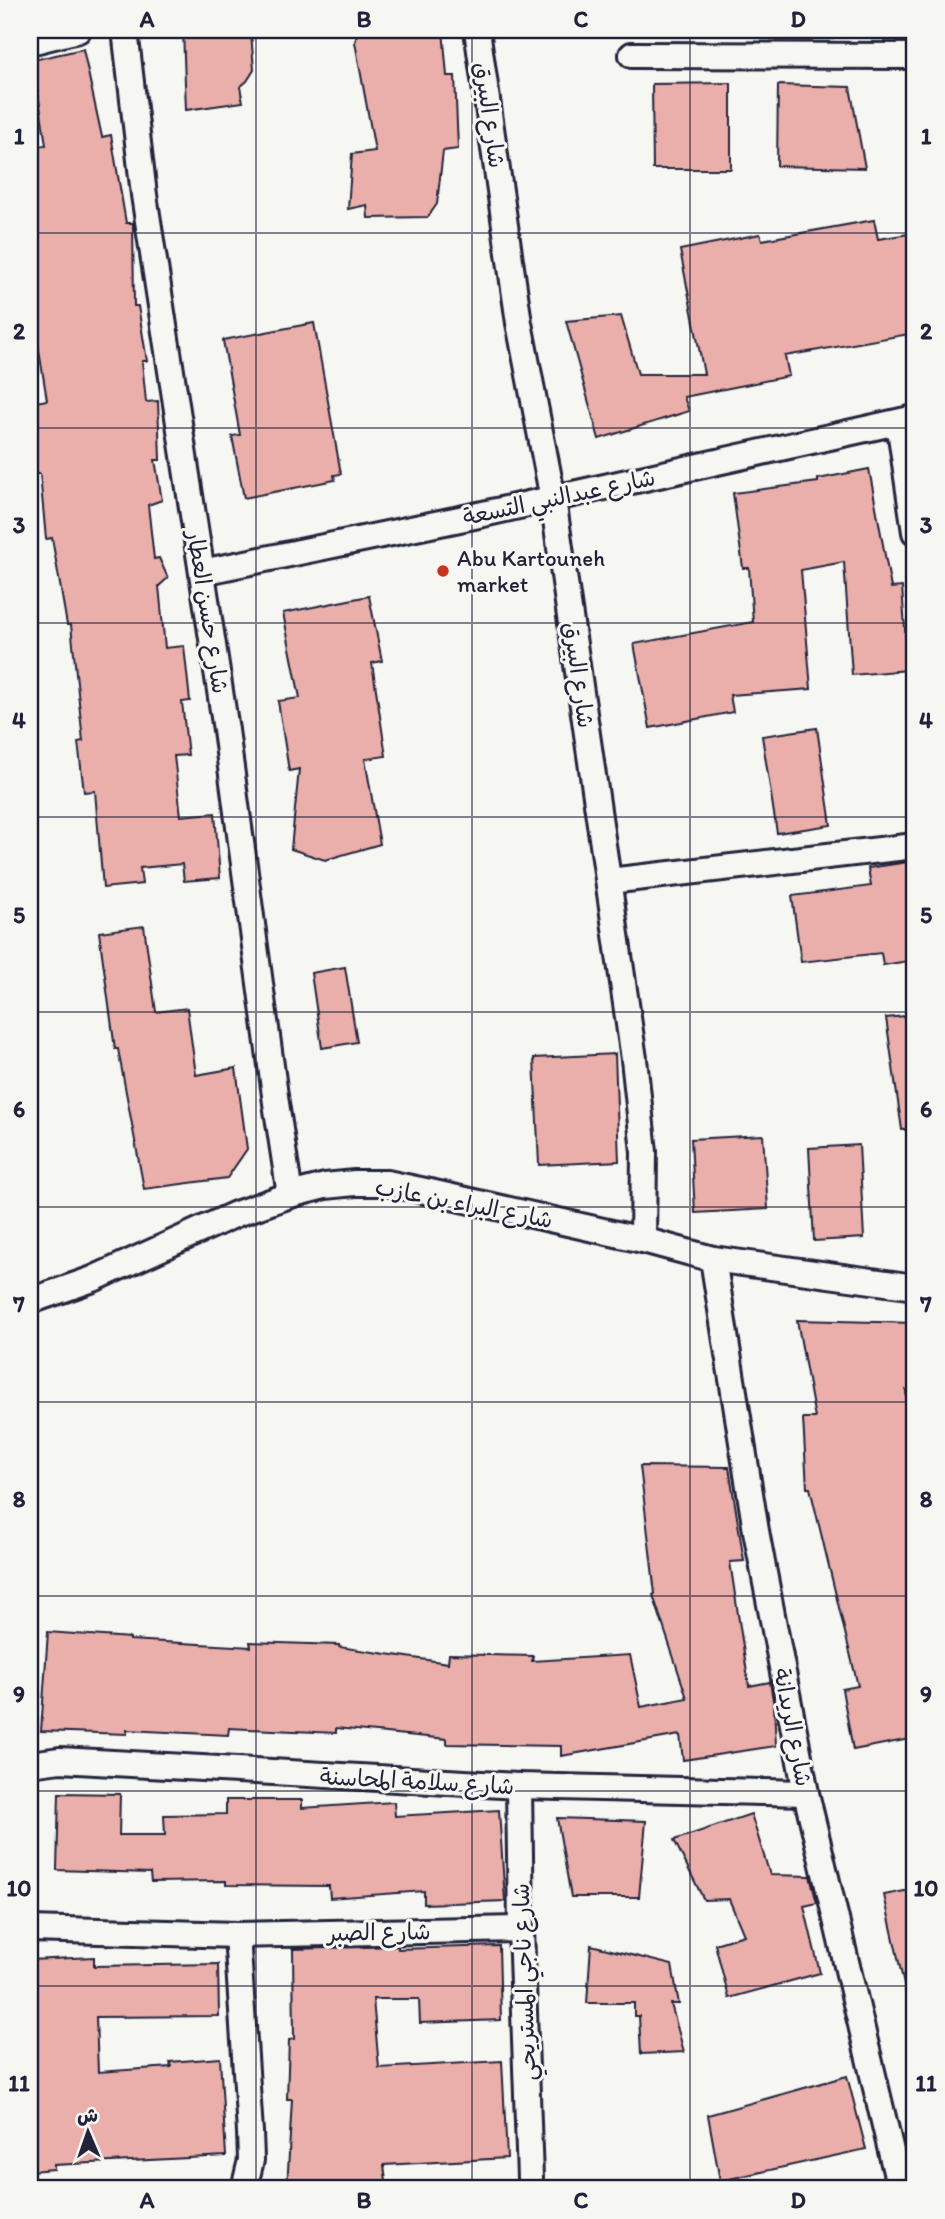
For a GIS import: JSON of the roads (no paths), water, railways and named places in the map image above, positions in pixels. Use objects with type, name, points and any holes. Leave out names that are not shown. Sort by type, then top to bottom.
[{"type":"street","points":[[30,42],[78,30]]},
{"type":"street","name":"شارع حسن العطار","points":[[125,30],[144,195],[202,572],[290,1195]]},
{"type":"street","name":"شارع البيرق","points":[[477,30],[519,323],[553,499],[634,1059],[644,1152],[643,1240]]},
{"type":"street","points":[[632,55],[915,56]]},
{"type":"street","points":[[907,420],[915,532]]},
{"type":"street","name":"شارع عبدالنبي التسعة","points":[[202,572],[553,499],[907,420]]},
{"type":"street","points":[[609,881],[915,846]]},
{"type":"street","name":"شارع البراء بن عازب","points":[[30,1301],[93,1279],[236,1214],[290,1195],[325,1186],[355,1183],[387,1183],[643,1240],[713,1259],[915,1287]]},
{"type":"street","name":"شارع الريدانة","points":[[713,1259],[756,1531],[806,1793],[900,2189]]},
{"type":"street","name":"شارع سلامة المحاسنة","points":[[30,1764],[60,1760],[519,1786],[806,1793]]},
{"type":"street","name":"شارع ناجي المستريحي","points":[[519,1786],[530,2178]]},
{"type":"street","name":"شارع الصبر","points":[[30,1929],[237,1935],[521,1929]]},
{"type":"street","points":[[237,1935],[251,2160],[244,2189]]},
{"type":"place","name":"Abu Kartouneh market","points":[[443,571]]}]
